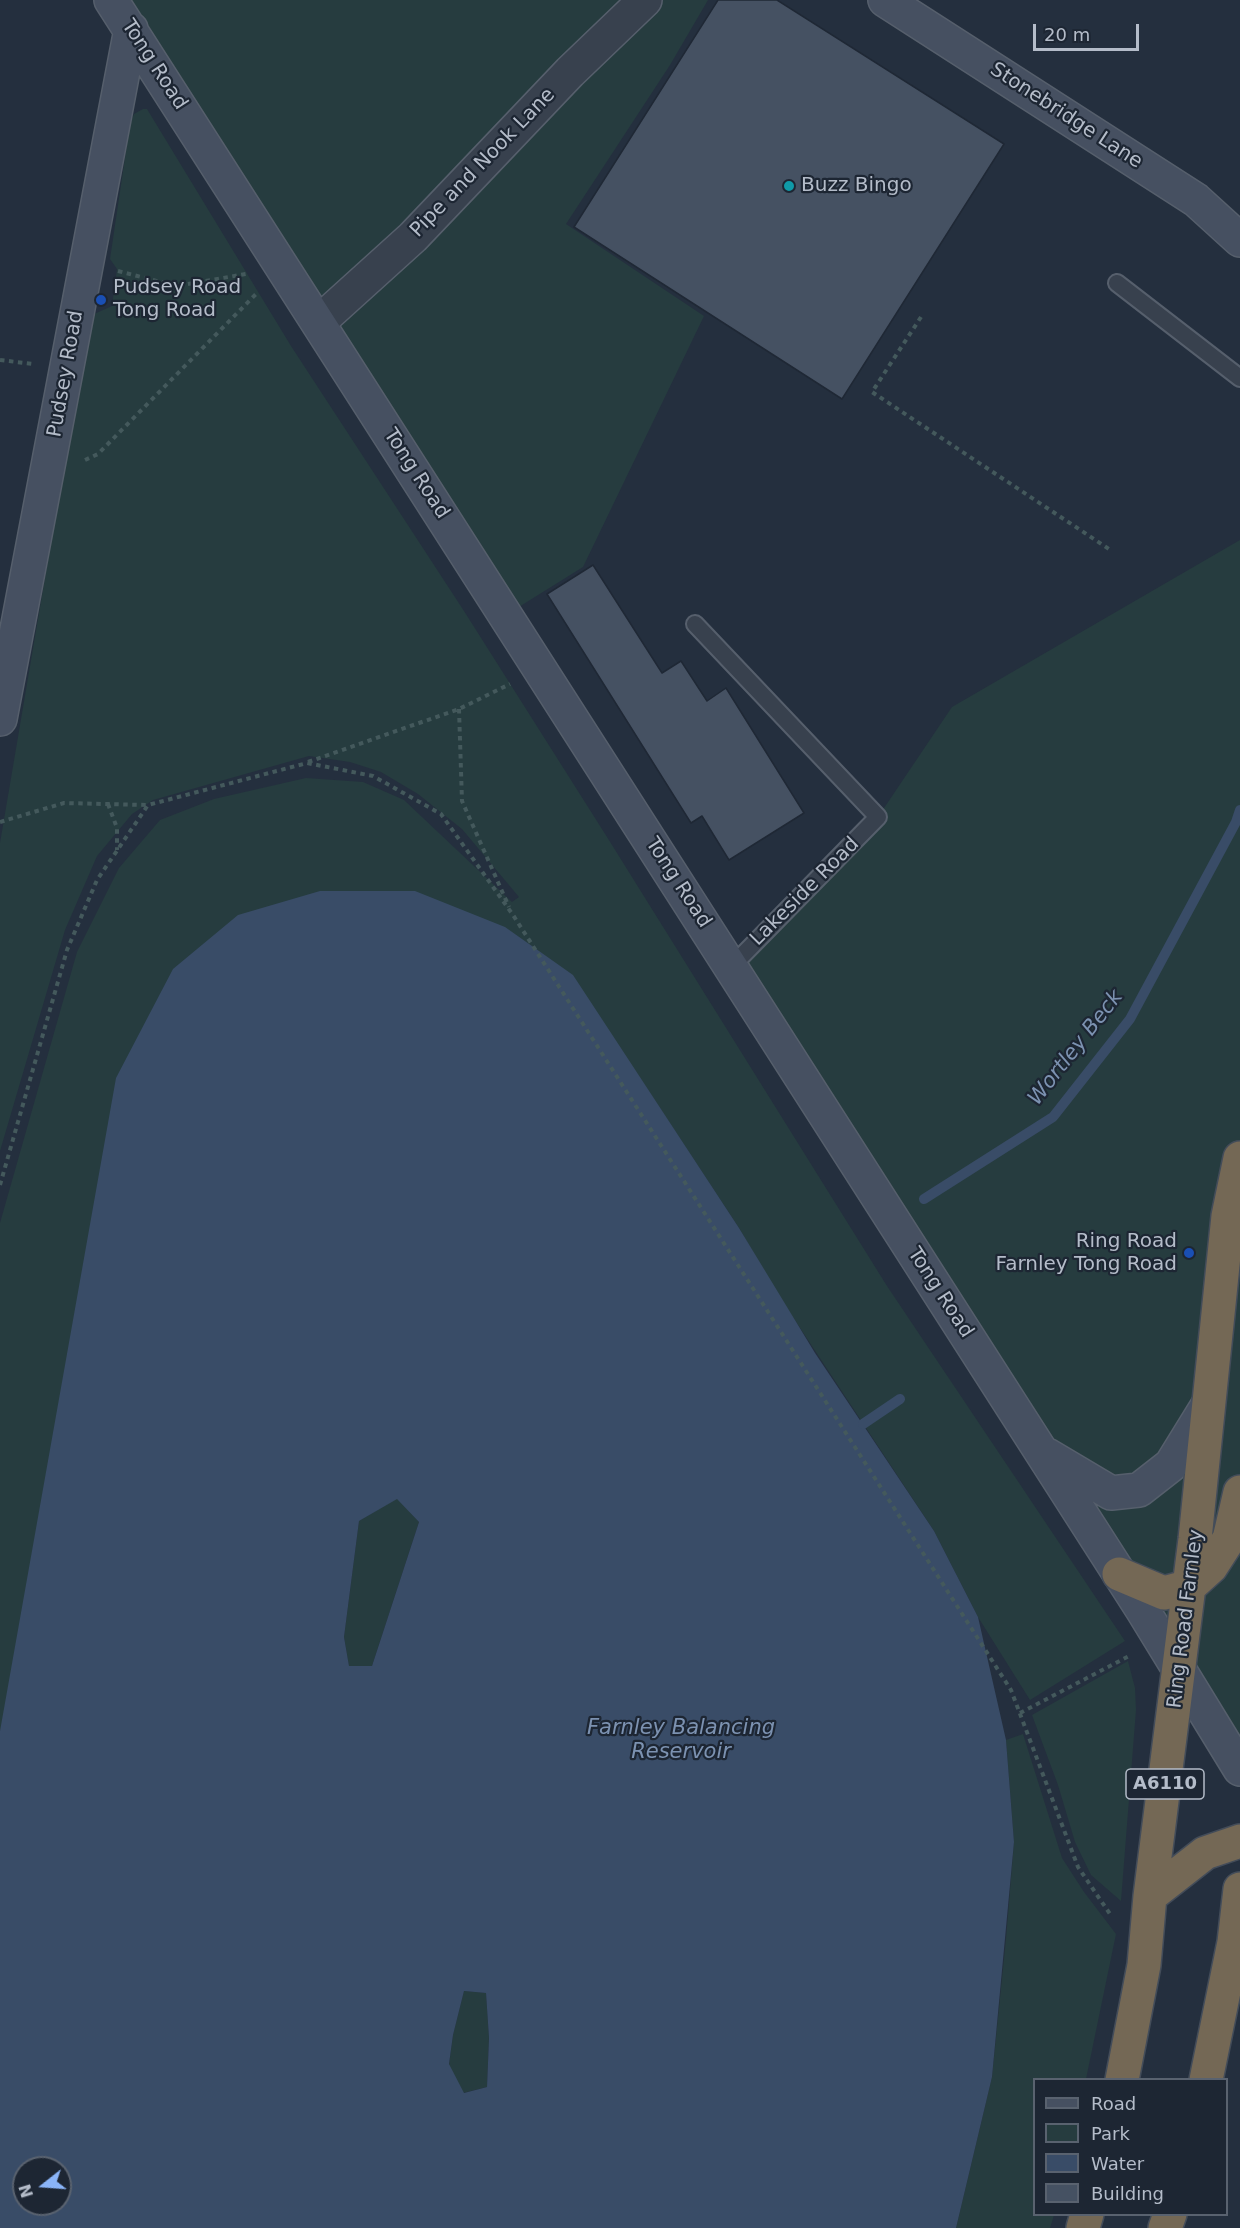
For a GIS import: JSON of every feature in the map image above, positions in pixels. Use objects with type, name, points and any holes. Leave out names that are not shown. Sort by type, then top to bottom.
[{"type":"highway","name":"Ring Road Farnley","points":[[1122,2078],[1144,1965],[1150,1896],[1190,1586],[1228,1216],[1240,1158]]},
{"type":"highway","points":[[1119,1574],[1164,1593],[1190,1586],[1211,1567],[1229,1539],[1240,1492]]},
{"type":"highway","points":[[1150,1896],[1205,1853],[1240,1841]]},
{"type":"highway","points":[[1206,2078],[1237,1940],[1240,1889]]},
{"type":"street","name":"Tong Road","points":[[111,0],[1041,1451],[1240,1769]]},
{"type":"street","name":"Pipe and Nook Lane","points":[[319,322],[413,237],[570,72],[645,0]]},
{"type":"street","name":"Stonebridge Lane","points":[[885,0],[1196,200],[1240,240]]},
{"type":"street","name":"Pudsey Road","points":[[0,718],[131,29]]},
{"type":"street","points":[[1041,1451],[1111,1493],[1139,1490],[1170,1465],[1208,1405]]},
{"type":"lane","points":[[1117,283],[1240,378]]},
{"type":"lane","name":"Lakeside Road","points":[[695,624],[878,817],[731,966]]},
{"type":"path","points":[[86,263],[176,286],[283,267]]},
{"type":"path","points":[[47,478],[98,454],[283,267]]},
{"type":"path","points":[[921,317],[872,392],[1112,551]]},
{"type":"path","points":[[0,822],[64,803],[148,805],[307,762],[459,709],[541,669]]},
{"type":"path","points":[[459,709],[462,801],[513,915]]},
{"type":"path","points":[[307,762],[373,776],[441,814],[513,915],[1011,1690],[1078,1868],[1144,1965]]},
{"type":"path","points":[[108,804],[117,828],[117,851]]},
{"type":"path","points":[[0,1185],[67,950],[97,880],[148,805]]},
{"type":"path","points":[[1020,1713],[1131,1654],[1180,1671]]},
{"type":"green space","points":[[111,0],[708,0],[670,65],[566,224],[704,316],[583,567],[506,615]]},
{"type":"green space","points":[[147,109],[291,346],[464,611],[887,1286],[1125,1641],[1030,1700],[978,1617],[934,1531],[775,1290],[739,1228],[636,1072],[0,1731],[0,1223],[77,952],[119,868],[160,820],[214,799],[306,778],[363,782],[404,800],[512,902],[519,897],[462,829],[418,794],[381,772],[350,762],[309,756],[153,800],[132,814],[97,856],[65,930],[0,1151],[0,843],[92,315],[112,306],[117,269],[110,259],[130,124],[134,114]]},
{"type":"green space","points":[[1240,540],[1240,1769],[731,967],[878,817],[952,707]]},
{"type":"green space","points":[[397,1498],[419,1522],[372,1666],[349,1666],[344,1637],[359,1521]]},
{"type":"green space","points":[[1128,1661],[1135,1688],[1136,1710],[1121,1901],[1091,1875],[1075,1842],[1058,1785],[1032,1715]]},
{"type":"green space","points":[[1023,1734],[1062,1858],[1116,1934],[1086,2078],[1033,2078],[1033,2216],[1054,2216],[1050,2228],[956,2228],[992,2077],[1014,1842],[1006,1740]]},
{"type":"green space","points":[[464,1991],[486,1993],[489,2038],[487,2087],[463,2093],[449,2065],[453,2035]]},
{"type":"water","name":"Farnley Balancing Reservoir","points":[[320,891],[415,891],[505,927],[573,975],[739,1228],[815,1353],[934,1531],[978,1617],[1006,1740],[1014,1842],[992,2077],[956,2228],[0,2228],[0,1731],[116,1078],[173,969],[238,915]],"holes":[[[397,1499],[419,1522],[372,1666],[349,1666],[344,1637],[359,1521]],[[464,1991],[486,1993],[489,2038],[487,2087],[464,2093],[449,2064],[453,2035]]]},
{"type":"building","name":"Buzz Bingo","points":[[718,0],[777,0],[1004,144],[842,399],[574,227]]},
{"type":"building","points":[[593,565],[662,673],[681,661],[707,701],[726,688],[804,813],[729,860],[702,816],[691,823],[547,594]]},
{"type":"waterway","name":"Wortley Beck","points":[[924,1199],[1053,1117],[1130,1019],[1236,822],[1240,810]]},
{"type":"waterway","name":"Wortley Beck","points":[[863,1424],[900,1399]]},
{"type":"place","name":"Buzz Bingo","points":[[789,186]]},
{"type":"place","name":"Pudsey Road Tong Road","points":[[101,300]]},
{"type":"place","name":"Ring Road Farnley Tong Road","points":[[1189,1253]]}]
